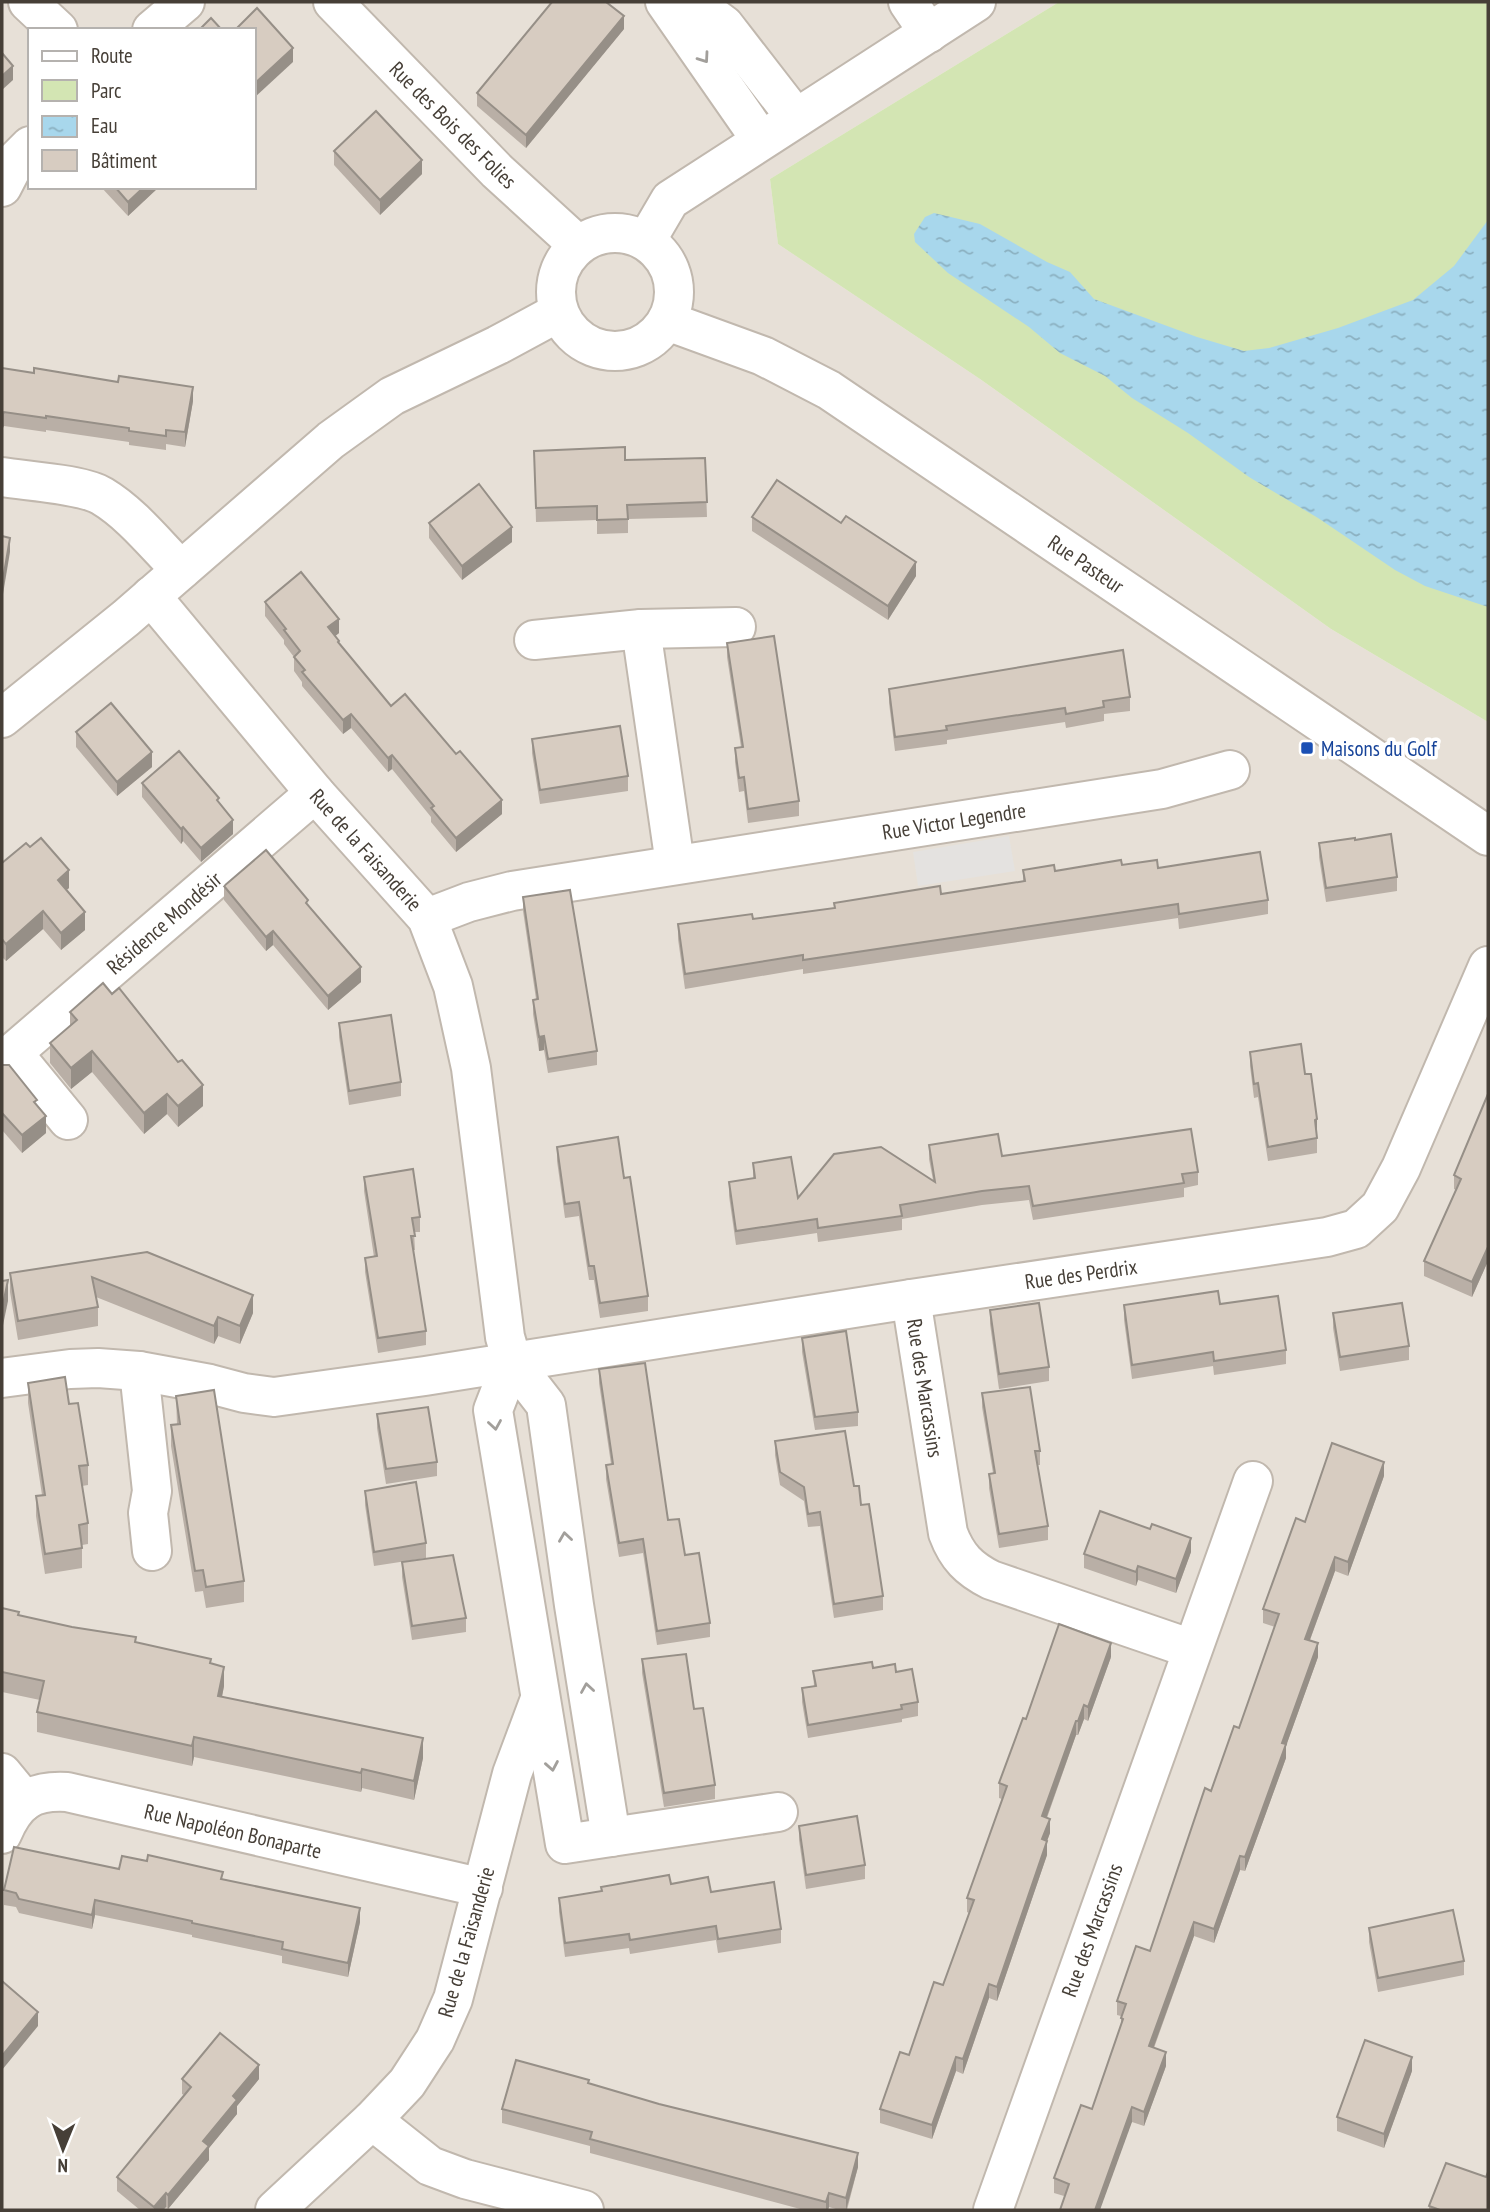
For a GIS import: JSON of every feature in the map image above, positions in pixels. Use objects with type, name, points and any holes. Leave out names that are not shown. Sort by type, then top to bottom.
[{"type":"street","points":[[28,2],[56,28]]},
{"type":"street","points":[[154,28],[185,2]]},
{"type":"street","name":"Rue des Bois des Folies","points":[[333,2],[497,172],[578,245]]},
{"type":"street","points":[[665,2],[761,140]]},
{"type":"street","points":[[693,2],[724,25],[796,118]]},
{"type":"street","points":[[908,2],[929,33]]},
{"type":"street","points":[[646,241],[670,200],[976,2]]},
{"type":"street","points":[[2,187],[16,160],[28,148]]},
{"type":"street","points":[[626,233],[646,241],[663,255],[672,274],[674,302],[667,321],[660,332],[643,345],[618,352],[597,349],[585,343],[569,330],[559,312],[555,293],[558,272],[564,261],[578,245],[596,235],[626,233]]},
{"type":"street","points":[[2,718],[151,596],[331,440],[392,396],[559,312]]},
{"type":"street","name":"Rue Pasteur","points":[[667,321],[763,356],[829,390],[1488,835]]},
{"type":"street","points":[[2,477],[71,487],[101,495],[133,522],[181,570]]},
{"type":"street","name":"Rue de la Faisanderie","points":[[151,596],[315,793],[427,918],[453,986],[471,1068],[505,1337],[512,1361],[546,1405],[611,1838]]},
{"type":"street","points":[[534,640],[641,629],[736,627]]},
{"type":"street","points":[[641,629],[675,864]]},
{"type":"street","name":"Rue Victor Legendre","points":[[427,918],[469,902],[512,891],[1162,789],[1230,770]]},
{"type":"street","name":"Résidence Mondésir","points":[[68,1120],[7,1057],[315,793]]},
{"type":"street","name":"Rue des Perdrix","points":[[512,1361],[1327,1237],[1356,1229],[1380,1208],[1401,1168],[1488,966]]},
{"type":"street","name":"Rue des Marcassins","points":[[911,1299],[948,1533],[955,1553],[972,1570],[991,1580],[1192,1649]]},
{"type":"street","points":[[2,1378],[69,1368],[98,1368],[139,1371],[274,1397],[512,1361]]},
{"type":"street","name":"Rue de la Faisanderie","points":[[512,1361],[492,1410],[565,1844],[778,1812]]},
{"type":"street","points":[[139,1371],[152,1491],[148,1513],[152,1551]]},
{"type":"street","name":"Rue des Marcassins","points":[[993,2210],[1253,1481]]},
{"type":"street","name":"Rue de la Faisanderie","points":[[275,2210],[372,2120],[407,2083],[435,2040],[453,1999],[512,1773],[574,1605]]},
{"type":"street","name":"Rue Napoléon Bonaparte","points":[[2,1834],[15,1810],[13,1787],[37,1793],[67,1792],[483,1888]]},
{"type":"street","points":[[372,2120],[430,2166],[465,2179],[584,2210]]},
{"type":"shaded area","points":[[2,2],[1059,2],[770,179],[778,244],[980,379],[1331,629],[1488,722],[1488,2210],[2,2210]]},
{"type":"shaded area","points":[[1009,836],[1015,871],[918,886],[913,852]]},
{"type":"green space","points":[[1059,2],[1488,2],[1488,722],[1331,629],[980,379],[778,244],[770,179]]},
{"type":"water","points":[[934,213],[980,224],[1070,272],[1094,299],[1197,337],[1244,351],[1269,348],[1338,328],[1413,300],[1454,266],[1488,220],[1488,607],[1425,586],[1395,570],[1318,518],[1249,477],[1188,433],[1132,398],[1105,376],[1060,353],[1029,327],[948,273],[915,242],[914,234],[925,217]]},
{"type":"building","points":[[552,2],[606,2],[624,16],[526,135],[477,93]]},
{"type":"building","points":[[257,8],[293,48],[256,82],[256,28],[237,28]]},
{"type":"building","points":[[211,18],[220,28],[201,28]]},
{"type":"building","points":[[2,53],[13,66],[2,76]]},
{"type":"building","points":[[376,111],[422,160],[380,200],[334,151]]},
{"type":"building","points":[[117,189],[142,189],[128,202]]},
{"type":"building","points":[[2,368],[34,373],[34,368],[118,382],[119,376],[193,387],[185,432],[166,430],[166,436],[46,416],[4,412],[2,416]]},
{"type":"building","points":[[625,447],[625,460],[705,458],[707,502],[627,505],[628,519],[597,520],[597,506],[536,508],[534,451]]},
{"type":"building","points":[[777,480],[841,523],[846,516],[916,562],[888,606],[752,517]]},
{"type":"building","points":[[479,484],[512,527],[462,566],[429,523]]},
{"type":"building","points":[[2,536],[10,538],[2,585]]},
{"type":"building","points":[[301,572],[339,619],[328,627],[338,642],[391,706],[405,694],[456,754],[460,751],[502,800],[456,838],[431,808],[434,806],[392,755],[388,758],[351,714],[343,720],[302,672],[305,670],[294,657],[300,651],[265,602]]},
{"type":"building","points":[[774,636],[799,801],[748,809],[744,777],[739,778],[735,748],[743,747],[727,643]]},
{"type":"building","points":[[1123,650],[1130,697],[1103,701],[1104,707],[1066,714],[1065,708],[946,726],[947,730],[895,737],[889,689]]},
{"type":"building","points":[[111,703],[152,752],[117,782],[76,732]]},
{"type":"building","points":[[620,726],[628,776],[540,790],[532,739]]},
{"type":"building","points":[[179,751],[219,798],[217,800],[233,820],[201,848],[142,783]]},
{"type":"building","points":[[1391,834],[1397,877],[1326,888],[1319,843]]},
{"type":"building","points":[[41,838],[69,870],[58,880],[85,912],[61,933],[43,911],[6,944],[2,939],[2,863],[26,843],[30,847]]},
{"type":"building","points":[[266,850],[308,900],[306,903],[361,967],[328,996],[273,931],[266,937],[224,886]]},
{"type":"building","points":[[1260,852],[1268,900],[1179,914],[1178,904],[803,960],[803,955],[685,974],[678,924],[752,914],[753,919],[835,908],[834,903],[940,886],[941,894],[1025,881],[1023,870],[1054,865],[1055,871],[1121,860],[1122,865],[1157,860],[1158,868]]},
{"type":"building","points":[[570,890],[597,1051],[548,1059],[544,1036],[539,1037],[533,1000],[538,999],[523,897]]},
{"type":"building","points":[[103,983],[112,994],[119,988],[178,1062],[182,1060],[203,1085],[178,1106],[167,1094],[144,1113],[92,1051],[71,1068],[50,1043],[77,1020],[70,1012]]},
{"type":"building","points":[[391,1015],[401,1082],[349,1091],[339,1023]]},
{"type":"building","points":[[1301,1044],[1305,1074],[1311,1074],[1317,1138],[1268,1147],[1250,1052]]},
{"type":"building","points":[[2,1065],[9,1065],[37,1100],[34,1102],[46,1116],[22,1135],[2,1113]]},
{"type":"building","points":[[1488,1094],[1488,1247],[1472,1282],[1424,1261],[1461,1179],[1454,1175]]},
{"type":"building","points":[[1191,1129],[1198,1172],[1182,1174],[1184,1183],[1033,1206],[1029,1186],[982,1191],[900,1205],[902,1216],[818,1228],[817,1219],[736,1231],[729,1182],[755,1178],[753,1163],[791,1157],[798,1198],[834,1154],[881,1147],[935,1182],[929,1145],[998,1134],[1002,1156]]},
{"type":"building","points":[[618,1137],[624,1178],[630,1177],[648,1296],[600,1303],[594,1266],[589,1266],[579,1202],[565,1204],[557,1147]]},
{"type":"building","points":[[413,1169],[420,1217],[412,1218],[415,1236],[411,1236],[426,1331],[378,1338],[365,1258],[377,1256],[364,1177]]},
{"type":"building","points":[[147,1252],[253,1295],[240,1326],[218,1317],[214,1326],[92,1277],[98,1307],[18,1321],[10,1273]]},
{"type":"building","points":[[8,1280],[2,1309],[2,1281]]},
{"type":"building","points":[[1218,1291],[1220,1304],[1278,1296],[1286,1350],[1214,1361],[1213,1352],[1132,1365],[1124,1305]]},
{"type":"building","points":[[1039,1303],[1049,1367],[999,1374],[990,1310]]},
{"type":"building","points":[[1402,1303],[1409,1346],[1340,1357],[1333,1313]]},
{"type":"building","points":[[846,1331],[858,1412],[815,1417],[802,1338]]},
{"type":"building","points":[[645,1363],[668,1520],[679,1519],[685,1555],[699,1553],[710,1623],[657,1631],[643,1539],[619,1543],[606,1465],[613,1464],[599,1369]]},
{"type":"building","points":[[65,1377],[69,1404],[78,1403],[88,1465],[79,1466],[88,1523],[79,1525],[82,1548],[45,1554],[36,1496],[45,1495],[28,1383]]},
{"type":"building","points":[[1030,1387],[1040,1451],[1035,1451],[1048,1526],[999,1534],[989,1474],[995,1473],[982,1393]]},
{"type":"building","points":[[214,1390],[244,1581],[206,1587],[203,1570],[195,1571],[171,1425],[180,1424],[176,1396]]},
{"type":"building","points":[[428,1407],[437,1462],[386,1469],[377,1414]]},
{"type":"building","points":[[845,1431],[854,1486],[859,1486],[861,1505],[869,1504],[883,1596],[834,1604],[820,1512],[808,1514],[804,1487],[780,1472],[775,1441]]},
{"type":"building","points":[[1332,1443],[1384,1462],[1348,1562],[1335,1557],[1305,1639],[1318,1643],[1282,1743],[1286,1744],[1245,1857],[1240,1856],[1214,1929],[1194,1922],[1149,2046],[1166,2052],[1144,2112],[1132,2107],[1095,2210],[1060,2210],[1069,2184],[1054,2178],[1081,2105],[1092,2109],[1123,2019],[1121,2018],[1126,2004],[1117,2001],[1136,1946],[1150,1951],[1205,1788],[1211,1791],[1234,1726],[1239,1728],[1279,1614],[1263,1609],[1296,1518],[1305,1522]]},
{"type":"building","points":[[416,1482],[426,1543],[374,1552],[365,1491]]},
{"type":"building","points":[[1100,1511],[1150,1529],[1152,1524],[1191,1538],[1176,1579],[1138,1566],[1136,1572],[1084,1554]]},
{"type":"building","points":[[453,1555],[466,1618],[412,1626],[402,1562]]},
{"type":"building","points":[[2,1608],[19,1612],[18,1615],[72,1627],[136,1637],[135,1642],[211,1659],[210,1663],[224,1667],[218,1696],[423,1738],[414,1781],[362,1769],[361,1773],[194,1737],[192,1746],[37,1712],[44,1681],[2,1672]]},
{"type":"building","points":[[1059,1624],[1111,1643],[1088,1707],[1084,1705],[1076,1721],[1042,1816],[1050,1819],[1042,1839],[1047,1841],[997,1987],[989,1984],[963,2059],[956,2057],[932,2125],[880,2109],[900,2052],[909,2055],[934,1982],[943,1985],[974,1900],[967,1898],[1007,1786],[999,1783],[1023,1718],[1026,1719]]},
{"type":"building","points":[[686,1654],[694,1709],[703,1708],[715,1785],[664,1793],[642,1659]]},
{"type":"building","points":[[872,1662],[873,1668],[895,1664],[896,1672],[912,1669],[918,1702],[901,1705],[902,1709],[808,1725],[802,1688],[816,1686],[813,1671]]},
{"type":"building","points":[[857,1816],[865,1865],[806,1875],[799,1826]]},
{"type":"building","points":[[14,1847],[119,1869],[122,1856],[147,1861],[148,1855],[223,1872],[221,1879],[360,1908],[348,1963],[282,1949],[283,1942],[95,1900],[92,1915],[19,1899],[16,1893],[4,1890]]},
{"type":"building","points":[[669,1875],[671,1884],[708,1877],[711,1892],[774,1882],[781,1929],[718,1939],[716,1926],[630,1940],[629,1934],[565,1943],[559,1898],[602,1891],[601,1887]]},
{"type":"building","points":[[1453,1910],[1464,1961],[1378,1978],[1369,1928]]},
{"type":"building","points":[[2,1981],[38,2012],[2,2056]]},
{"type":"building","points":[[220,2033],[259,2065],[233,2096],[237,2100],[203,2141],[209,2146],[168,2195],[166,2193],[154,2207],[117,2177],[191,2087],[182,2079]]},
{"type":"building","points":[[1365,2040],[1412,2057],[1384,2134],[1337,2117]]},
{"type":"building","points":[[516,2060],[589,2080],[588,2083],[659,2104],[858,2153],[846,2198],[829,2193],[826,2202],[590,2139],[592,2132],[502,2109]]},
{"type":"building","points":[[1446,2163],[1486,2177],[1488,2172],[1488,2210],[1440,2210],[1429,2206]]},
{"type":"place","name":"Maisons du Golf","points":[[1307,748]]}]
